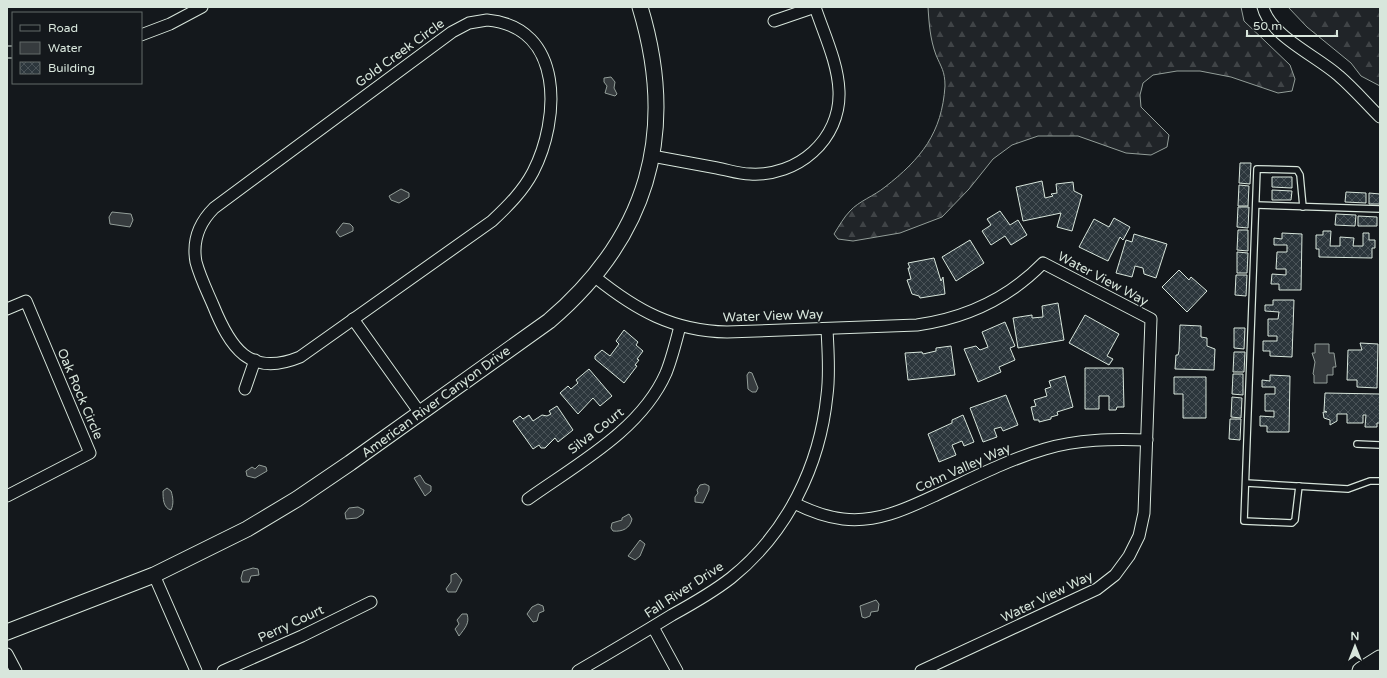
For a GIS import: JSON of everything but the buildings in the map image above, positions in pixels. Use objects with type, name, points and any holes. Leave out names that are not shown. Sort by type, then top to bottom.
[{"type":"main road","name":"American River Canyon Drive","points":[[7,632],[154,575],[241,532],[297,499],[549,321],[571,303],[595,277],[611,255],[626,230],[638,204],[652,156],[656,129],[657,91],[654,62],[640,7]]},
{"type":"main road","points":[[1361,671],[1380,659]]},
{"type":"street","points":[[142,35],[170,24],[202,7]]},
{"type":"street","points":[[652,156],[749,174],[775,173],[791,167],[806,158],[822,143],[833,125],[839,100],[837,74],[815,7],[774,21]]},
{"type":"street","points":[[1263,7],[1270,20],[1280,33],[1339,76],[1380,117]]},
{"type":"street","name":"Gold Creek Circle","points":[[483,20],[497,21],[515,26],[530,38],[542,53],[550,81],[549,123],[545,143],[532,173],[521,190],[507,207],[492,221],[353,319],[300,357],[281,363],[256,360],[240,352],[224,332],[198,271],[194,253],[195,240],[199,228],[208,214],[452,32],[469,23],[483,20]]},
{"type":"street","name":"Water View Way","points":[[595,277],[622,298],[646,313],[680,326],[699,330],[727,332],[827,329],[917,325],[957,318],[994,302],[1019,285],[1043,263],[1151,319],[1145,502],[1142,524],[1129,556],[1115,575],[1087,596],[921,671]]},
{"type":"street","name":"Oak Rock Circle","points":[[7,310],[26,301],[90,453],[7,496]]},
{"type":"street","points":[[353,319],[420,413]]},
{"type":"street","name":"Silva Court","points":[[528,499],[611,440],[643,410],[666,374],[680,326]]},
{"type":"street","name":"Fall River Drive","points":[[578,671],[708,594],[744,567],[769,540],[794,504],[818,448],[824,422],[828,376],[827,329]]},
{"type":"street","points":[[245,389],[256,360]]},
{"type":"street","name":"Cohn Valley Way","points":[[794,504],[821,514],[843,519],[878,518],[902,510],[1021,457],[1045,449],[1094,440],[1147,440]]},
{"type":"street","points":[[154,575],[196,671]]},
{"type":"street","name":"Perry Court","points":[[222,671],[302,636],[371,602]]},
{"type":"street","points":[[653,627],[677,671]]},
{"type":"street","points":[[7,654],[16,671]]},
{"type":"lane","points":[[1299,486],[1296,520],[1292,523],[1244,521],[1257,169],[1297,170],[1300,175],[1302,207]]},
{"type":"lane","points":[[1256,205],[1380,209]]},
{"type":"lane","points":[[1357,444],[1380,445]]},
{"type":"lane","points":[[1246,483],[1348,489],[1370,481],[1380,481]]},
{"type":"green space","points":[[928,7],[1241,7],[1244,21],[1290,65],[1295,79],[1292,91],[1278,93],[1231,77],[1200,71],[1177,71],[1153,75],[1143,83],[1140,95],[1141,107],[1169,135],[1167,147],[1151,155],[1126,153],[1078,136],[1038,136],[1012,145],[993,159],[969,189],[942,217],[900,233],[853,241],[838,239],[834,234],[848,213],[858,204],[898,177],[919,155],[934,131],[943,103],[945,81],[932,43]]},
{"type":"green space","points":[[1288,7],[1380,7],[1380,86],[1361,76],[1351,63],[1307,27]]},
{"type":"water","points":[[611,77],[615,82],[614,88],[617,94],[615,96],[605,93],[607,86],[604,82],[604,78]]},
{"type":"water","points":[[401,189],[409,193],[409,197],[399,203],[391,200],[389,196]]},
{"type":"water","points":[[112,212],[131,214],[133,220],[130,227],[110,224],[109,217]]},
{"type":"water","points":[[343,223],[350,224],[353,227],[353,231],[340,237],[336,232]]},
{"type":"water","points":[[1315,344],[1329,344],[1329,353],[1334,353],[1336,367],[1333,367],[1333,375],[1327,375],[1327,383],[1314,383],[1313,374],[1315,362],[1312,353],[1315,353]]},
{"type":"water","points":[[749,372],[752,373],[758,388],[756,392],[752,392],[748,389],[747,375]]},
{"type":"water","points":[[259,465],[266,467],[267,471],[255,478],[247,476],[246,471],[252,467],[255,469]]},
{"type":"water","points":[[420,475],[425,483],[431,486],[431,491],[425,496],[414,478]]},
{"type":"water","points":[[705,484],[709,486],[709,490],[703,503],[695,502],[695,497],[698,493],[697,490],[700,485]]},
{"type":"water","points":[[167,488],[171,491],[172,496],[173,503],[171,510],[166,507],[163,500],[163,491]]},
{"type":"water","points":[[358,507],[364,510],[363,514],[357,518],[346,519],[345,513],[349,508]]},
{"type":"water","points":[[629,514],[632,519],[630,525],[623,530],[613,531],[611,528],[612,523],[622,520],[622,518]]},
{"type":"water","points":[[640,540],[645,544],[640,556],[635,560],[628,556]]},
{"type":"water","points":[[253,568],[258,569],[259,575],[251,576],[249,582],[242,582],[241,578],[243,571]]},
{"type":"water","points":[[456,573],[462,580],[456,592],[448,592],[446,589],[451,582],[451,575]]},
{"type":"water","points":[[876,600],[879,604],[878,611],[871,612],[870,616],[865,618],[862,617],[860,606]]},
{"type":"water","points":[[538,604],[543,606],[544,611],[539,613],[537,621],[533,622],[527,614],[532,607]]},
{"type":"water","points":[[462,614],[467,614],[468,620],[459,636],[455,629],[459,624],[457,620]]}]
